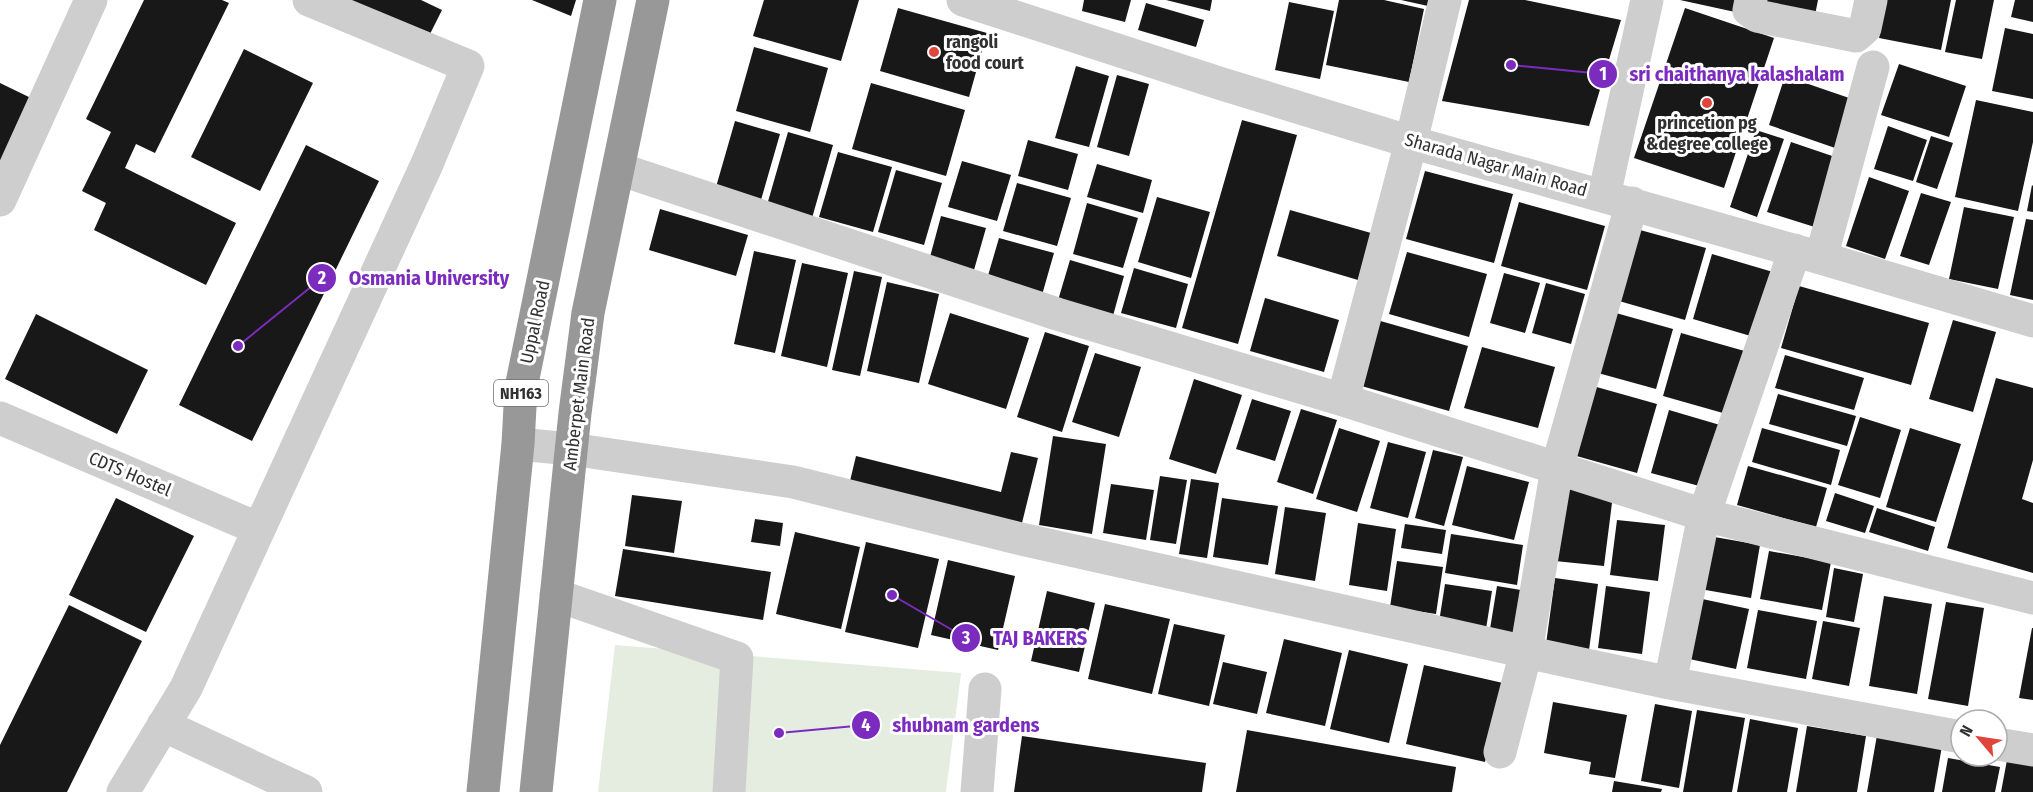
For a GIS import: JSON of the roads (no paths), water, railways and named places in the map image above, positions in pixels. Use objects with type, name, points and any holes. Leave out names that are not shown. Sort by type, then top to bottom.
[{"type":"highway","name":"Uppal Road","points":[[483,792],[518,444],[521,388],[600,0]]},
{"type":"highway","name":"Amberpet Main Road","points":[[537,792],[571,450],[588,313],[653,0]]},
{"type":"street","points":[[0,200],[91,0]]},
{"type":"street","points":[[123,792],[186,688],[427,164],[468,66],[309,0]]},
{"type":"street","name":"Sharada Nagar Main Road","points":[[963,0],[1222,84],[1411,142],[1808,254],[2033,321]]},
{"type":"street","points":[[1343,400],[1411,142],[1445,0]]},
{"type":"street","points":[[1500,752],[1526,652],[1557,468],[1618,200],[1647,0]]},
{"type":"street","points":[[1751,0],[1749,10],[1757,16],[1856,36],[1865,28],[1871,0]]},
{"type":"street","points":[[1670,683],[1704,515],[1808,254],[1873,67]]},
{"type":"street","points":[[619,169],[1057,314],[1343,400],[1704,515],[2033,598]]},
{"type":"street","name":"CDTS Hostel","points":[[0,418],[259,529]]},
{"type":"street","points":[[518,444],[793,482],[1017,538],[1526,652],[1670,683],[1949,735]]},
{"type":"street","points":[[556,595],[736,658],[729,792]]},
{"type":"street","points":[[977,792],[985,689]]},
{"type":"street","points":[[164,725],[306,792]]},
{"type":"street","points":[[2009,746],[2033,750]]},
{"type":"place","name":"rangoli food court","points":[[934,52]]},
{"type":"place","name":"sri chaithanya kalashalam","points":[[1511,65]]},
{"type":"place","name":"princetion pg &degree college","points":[[1707,103]]},
{"type":"place","name":"Osmania University","points":[[238,346]]},
{"type":"place","name":"TAJ BAKERS","points":[[892,595]]},
{"type":"place","name":"shubnam gardens","points":[[779,733]]}]
